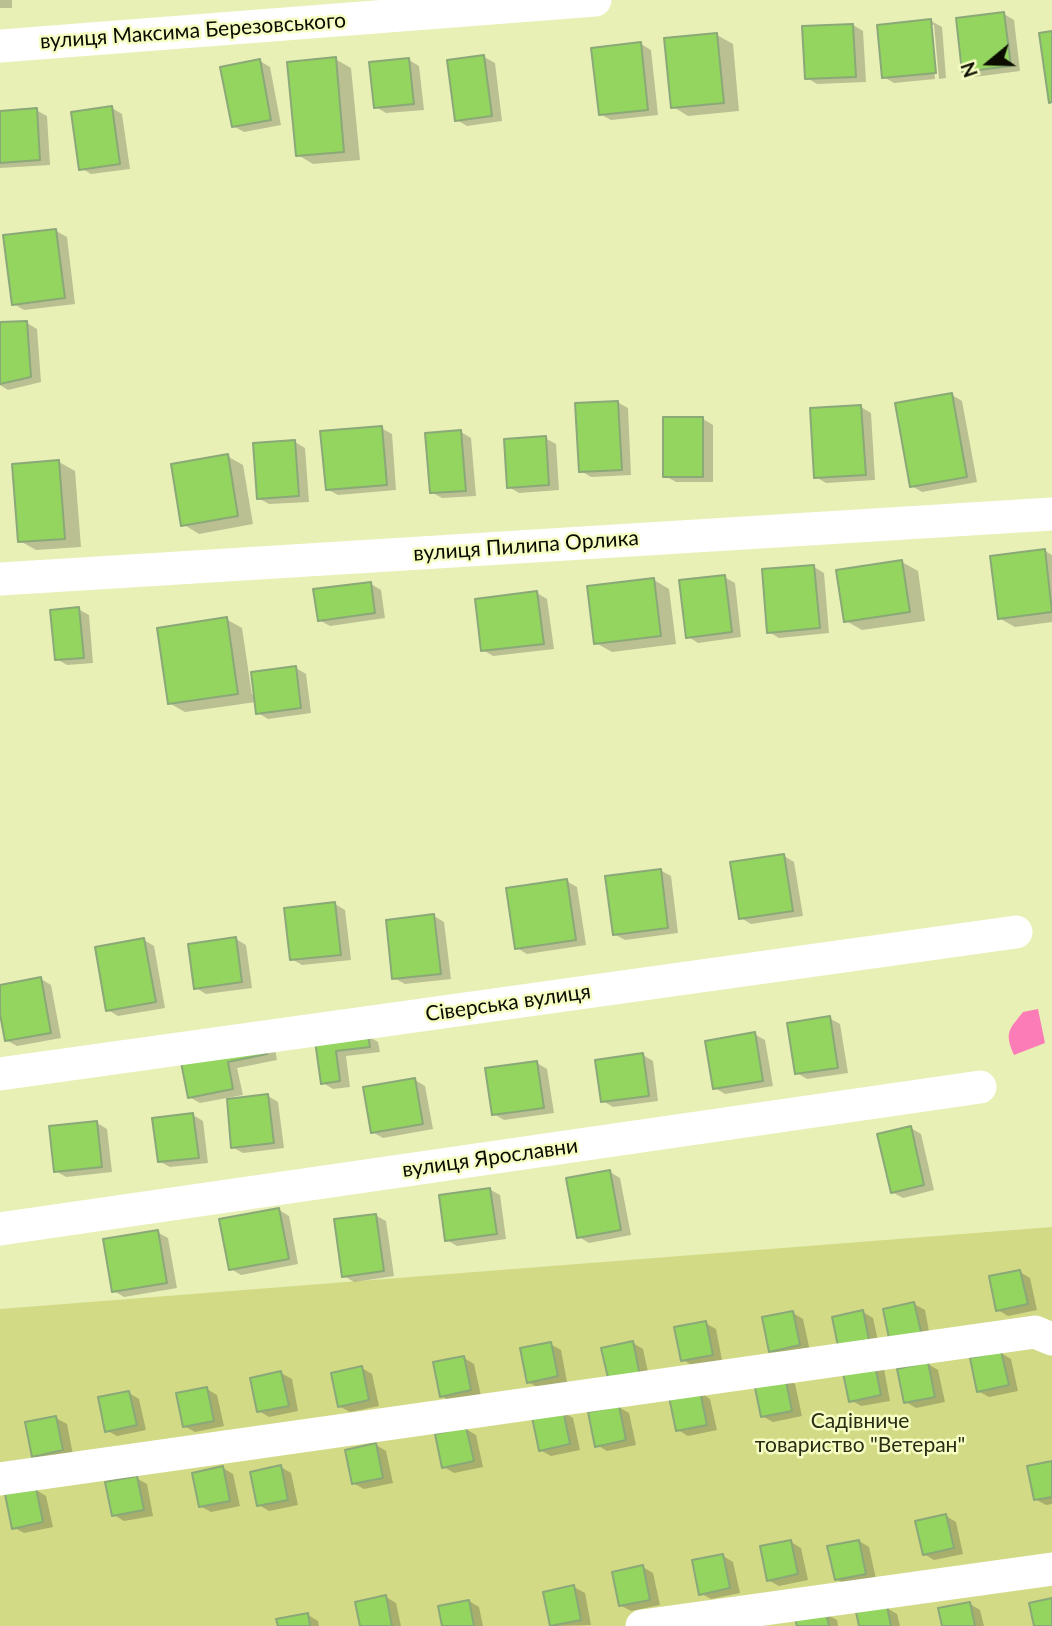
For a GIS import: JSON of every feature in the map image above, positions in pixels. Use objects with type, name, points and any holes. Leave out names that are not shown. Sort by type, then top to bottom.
[{"type":"street","name":"вулиця Максима Березовського","points":[[0,46],[498,4],[595,0]]},
{"type":"street","name":"вулиця Пилипа Орлика","points":[[0,579],[1052,514]]},
{"type":"street","name":"Сіверська вулиця","points":[[0,1074],[1016,932]]},
{"type":"street","name":"вулиця Ярославни","points":[[0,1229],[980,1087]]},
{"type":"street","points":[[0,1479],[1035,1332],[1052,1339]]},
{"type":"street","points":[[642,1626],[1052,1569]]},
{"type":"green space","name":"Садівниче товариство \"Ветеран\"","points":[[1052,1227],[1052,1626],[0,1626],[0,1309]]},
{"type":"shaded area","points":[[1038,1009],[1045,1043],[1014,1055],[1009,1041],[1011,1027],[1023,1012]]},
{"type":"building","points":[[1004,12],[1011,66],[962,72],[956,18]]},
{"type":"building","points":[[931,19],[936,73],[882,78],[877,25]]},
{"type":"building","points":[[853,24],[856,77],[805,79],[802,26]]},
{"type":"building","points":[[1052,31],[1052,102],[1049,103],[1039,33]]},
{"type":"building","points":[[717,33],[724,103],[671,108],[664,38]]},
{"type":"building","points":[[641,42],[648,110],[599,115],[591,48]]},
{"type":"building","points":[[484,55],[492,116],[455,121],[447,60]]},
{"type":"building","points":[[336,57],[344,152],[296,156],[287,62]]},
{"type":"building","points":[[409,58],[414,104],[374,108],[369,62]]},
{"type":"building","points":[[260,59],[271,120],[232,127],[220,67]]},
{"type":"building","points":[[112,106],[120,164],[79,170],[71,112]]},
{"type":"building","points":[[37,108],[40,160],[0,163],[0,111]]},
{"type":"building","points":[[56,229],[65,298],[12,305],[3,235]]},
{"type":"building","points":[[27,321],[31,377],[0,384],[0,322]]},
{"type":"building","points":[[952,393],[967,477],[910,487],[895,403]]},
{"type":"building","points":[[618,401],[622,470],[579,472],[575,403]]},
{"type":"building","points":[[861,405],[866,475],[814,478],[810,408]]},
{"type":"building","points":[[663,417],[703,417],[703,477],[663,477]]},
{"type":"building","points":[[382,426],[387,485],[326,490],[320,431]]},
{"type":"building","points":[[461,430],[466,491],[430,493],[425,433]]},
{"type":"building","points":[[546,436],[549,485],[507,488],[504,439]]},
{"type":"building","points":[[295,440],[299,496],[257,499],[253,443]]},
{"type":"building","points":[[228,454],[238,516],[181,526],[171,464]]},
{"type":"building","points":[[59,460],[65,539],[18,542],[12,464]]},
{"type":"building","points":[[1045,549],[1052,612],[998,619],[990,556]]},
{"type":"building","points":[[902,560],[910,612],[844,622],[836,570]]},
{"type":"building","points":[[814,565],[820,628],[767,633],[762,569]]},
{"type":"building","points":[[725,575],[732,632],[686,638],[679,580]]},
{"type":"building","points":[[654,578],[661,636],[594,644],[587,586]]},
{"type":"building","points":[[371,582],[375,613],[318,621],[313,589]]},
{"type":"building","points":[[537,591],[544,644],[481,651],[475,599]]},
{"type":"building","points":[[79,607],[84,658],[55,660],[50,610]]},
{"type":"building","points":[[227,617],[238,694],[168,704],[157,628]]},
{"type":"building","points":[[296,666],[301,708],[256,714],[251,672]]},
{"type":"building","points":[[784,854],[793,911],[739,919],[730,862]]},
{"type":"building","points":[[661,869],[668,928],[613,935],[605,876]]},
{"type":"building","points":[[567,879],[576,940],[515,949],[506,888]]},
{"type":"building","points":[[335,902],[341,955],[290,960],[284,908]]},
{"type":"building","points":[[434,914],[441,974],[392,979],[386,920]]},
{"type":"building","points":[[236,937],[242,982],[194,989],[188,944]]},
{"type":"building","points":[[144,938],[156,1002],[106,1011],[95,947]]},
{"type":"building","points":[[41,977],[51,1033],[5,1041],[0,1014],[0,985]]},
{"type":"building","points":[[830,1016],[838,1068],[795,1074],[787,1023]]},
{"type":"building","points":[[755,1032],[763,1081],[713,1089],[705,1041]]},
{"type":"building","points":[[368,1034],[370,1047],[336,1051],[340,1081],[321,1084],[315,1041]]},
{"type":"building","points":[[265,1041],[267,1054],[228,1062],[233,1089],[188,1098],[180,1057]]},
{"type":"building","points":[[643,1053],[649,1096],[601,1102],[595,1060]]},
{"type":"building","points":[[537,1061],[544,1108],[492,1115],[485,1068]]},
{"type":"building","points":[[415,1078],[423,1124],[371,1133],[363,1087]]},
{"type":"building","points":[[268,1094],[274,1143],[231,1148],[227,1099]]},
{"type":"building","points":[[193,1113],[199,1158],[158,1162],[152,1118]]},
{"type":"building","points":[[97,1121],[102,1167],[54,1172],[49,1126]]},
{"type":"building","points":[[911,1126],[924,1185],[891,1193],[877,1134]]},
{"type":"building","points":[[610,1170],[621,1230],[577,1238],[566,1178]]},
{"type":"building","points":[[490,1188],[497,1234],[445,1241],[439,1195]]},
{"type":"building","points":[[279,1208],[289,1259],[229,1270],[219,1219]]},
{"type":"building","points":[[376,1214],[384,1271],[342,1277],[334,1219]]},
{"type":"building","points":[[158,1230],[167,1283],[112,1292],[103,1239]]},
{"type":"building","points":[[1020,1270],[1028,1304],[996,1311],[989,1276]]},
{"type":"building","points":[[914,1302],[922,1336],[890,1343],[883,1309]]},
{"type":"building","points":[[863,1310],[870,1345],[839,1351],[832,1317]]},
{"type":"building","points":[[793,1311],[800,1345],[769,1352],[762,1317]]},
{"type":"building","points":[[706,1321],[713,1355],[681,1361],[674,1327]]},
{"type":"building","points":[[633,1341],[640,1376],[609,1382],[601,1348]]},
{"type":"building","points":[[551,1342],[558,1376],[527,1383],[520,1348]]},
{"type":"building","points":[[1001,1351],[1009,1385],[977,1392],[970,1358]]},
{"type":"building","points":[[464,1356],[471,1390],[440,1397],[433,1362]]},
{"type":"building","points":[[874,1361],[881,1395],[849,1402],[842,1368]]},
{"type":"building","points":[[928,1362],[935,1397],[904,1403],[897,1369]]},
{"type":"building","points":[[362,1366],[369,1400],[338,1407],[331,1373]]},
{"type":"building","points":[[281,1371],[289,1406],[257,1412],[250,1378]]},
{"type":"building","points":[[785,1376],[792,1411],[761,1417],[754,1383]]},
{"type":"building","points":[[207,1387],[214,1421],[183,1427],[176,1393]]},
{"type":"building","points":[[129,1391],[137,1425],[105,1432],[98,1397]]},
{"type":"building","points":[[700,1391],[707,1425],[676,1431],[669,1397]]},
{"type":"building","points":[[619,1406],[626,1440],[595,1447],[588,1412]]},
{"type":"building","points":[[563,1410],[570,1444],[539,1451],[532,1417]]},
{"type":"building","points":[[56,1416],[63,1450],[32,1457],[25,1422]]},
{"type":"building","points":[[466,1427],[474,1461],[442,1468],[435,1434]]},
{"type":"building","points":[[376,1443],[383,1478],[352,1484],[345,1450]]},
{"type":"building","points":[[1052,1461],[1052,1497],[1034,1500],[1027,1466]]},
{"type":"building","points":[[281,1465],[288,1500],[257,1506],[250,1472]]},
{"type":"building","points":[[223,1466],[230,1501],[199,1507],[192,1473]]},
{"type":"building","points":[[137,1476],[144,1510],[112,1516],[105,1482]]},
{"type":"building","points":[[36,1488],[43,1522],[12,1529],[5,1494]]},
{"type":"building","points":[[946,1514],[954,1548],[923,1555],[915,1521]]},
{"type":"building","points":[[791,1540],[798,1574],[767,1581],[760,1546]]},
{"type":"building","points":[[859,1540],[866,1574],[835,1580],[827,1546]]},
{"type":"building","points":[[723,1554],[730,1588],[699,1595],[692,1560]]},
{"type":"building","points":[[643,1565],[650,1600],[619,1606],[612,1572]]},
{"type":"building","points":[[574,1585],[581,1620],[550,1626],[543,1592]]},
{"type":"building","points":[[386,1595],[392,1626],[360,1626],[355,1602]]},
{"type":"building","points":[[1052,1598],[1052,1626],[1034,1626],[1029,1603]]},
{"type":"building","points":[[469,1600],[474,1626],[442,1626],[438,1606]]},
{"type":"building","points":[[970,1602],[975,1626],[942,1626],[938,1608]]},
{"type":"building","points":[[887,1606],[891,1626],[859,1626],[856,1612]]},
{"type":"building","points":[[826,1612],[829,1626],[797,1626],[795,1619]]},
{"type":"building","points":[[308,1613],[310,1626],[278,1626],[276,1619]]}]
